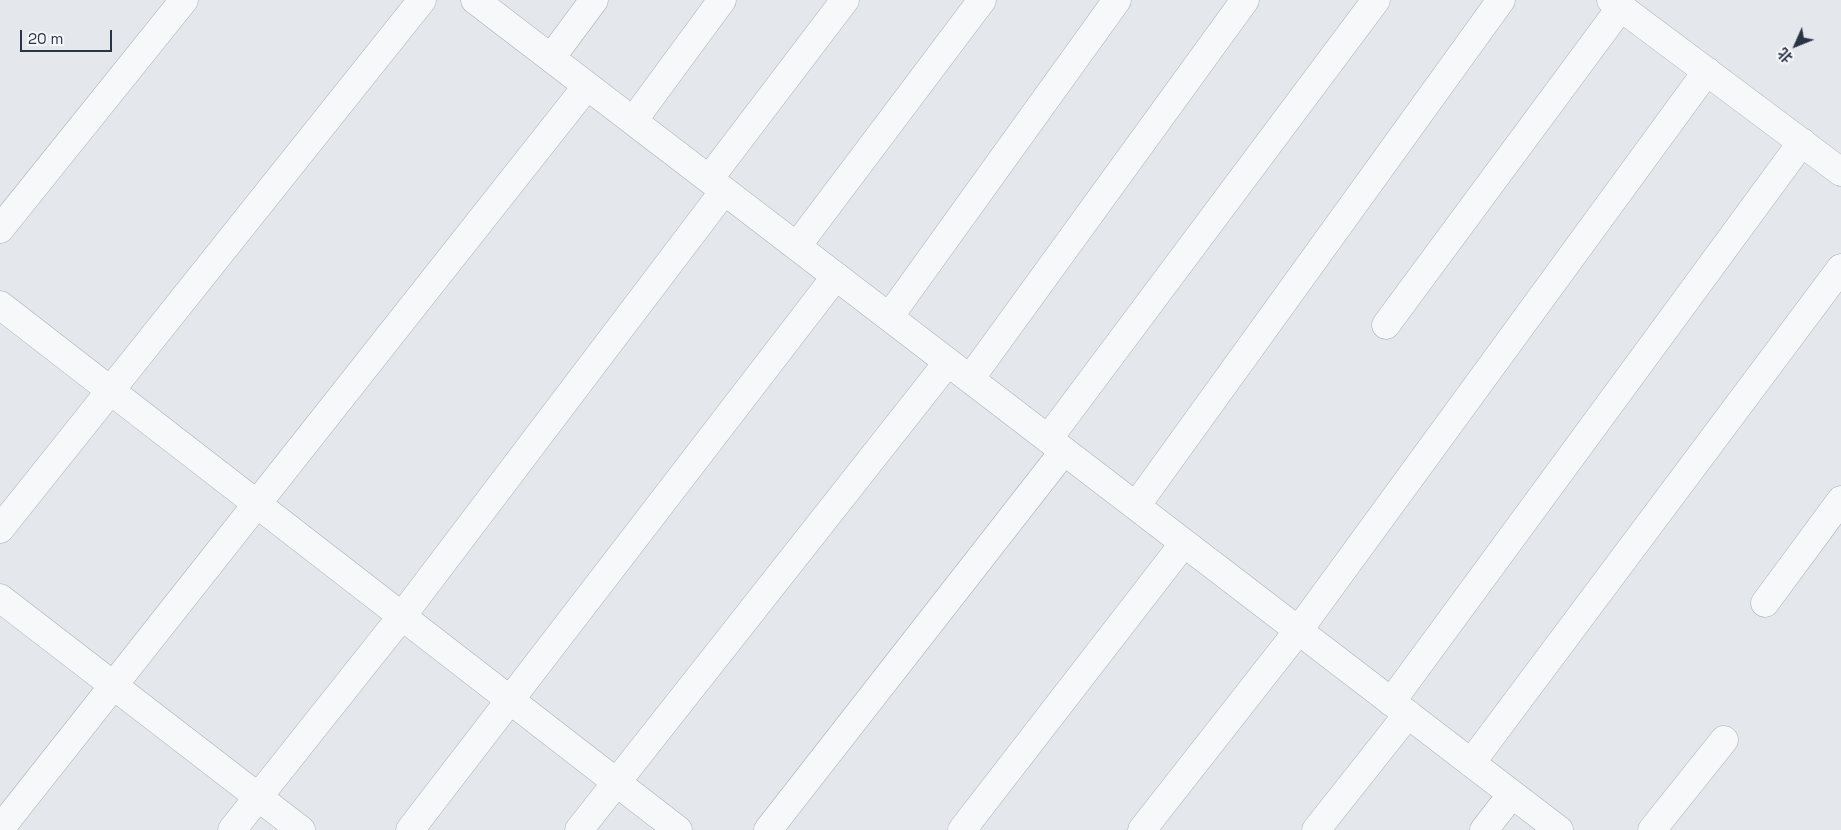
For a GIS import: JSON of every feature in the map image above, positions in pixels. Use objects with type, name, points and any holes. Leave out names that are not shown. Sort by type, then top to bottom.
[{"type":"street","points":[[0,229],[184,0]]},
{"type":"street","points":[[0,530],[110,389],[422,0]]},
{"type":"street","points":[[475,0],[1559,830]]},
{"type":"street","points":[[551,58],[594,0]]},
{"type":"street","points":[[632,121],[722,0]]},
{"type":"street","points":[[232,830],[402,616],[716,185],[845,0]]},
{"type":"street","points":[[797,246],[982,0]]},
{"type":"street","points":[[889,317],[1117,0]]},
{"type":"street","points":[[970,379],[1245,0]]},
{"type":"street","points":[[768,830],[1056,445],[1376,0]]},
{"type":"street","points":[[1136,506],[1501,0]]},
{"type":"street","points":[[1386,325],[1616,4],[1841,172]]},
{"type":"street","points":[[1142,830],[1298,630],[1707,71]]},
{"type":"street","points":[[0,829],[587,86]]},
{"type":"street","points":[[1316,830],[1399,708],[1802,142]]},
{"type":"street","points":[[1472,763],[1841,268]]},
{"type":"street","points":[[410,830],[512,701],[836,276]]},
{"type":"street","points":[[0,304],[678,830]]},
{"type":"street","points":[[579,830],[948,362]]},
{"type":"street","points":[[1764,603],[1841,500]]},
{"type":"street","points":[[962,830],[1184,543]]},
{"type":"street","points":[[0,598],[301,830]]},
{"type":"street","points":[[1652,830],[1724,740]]},
{"type":"street","points":[[1484,830],[1512,794]]}]
